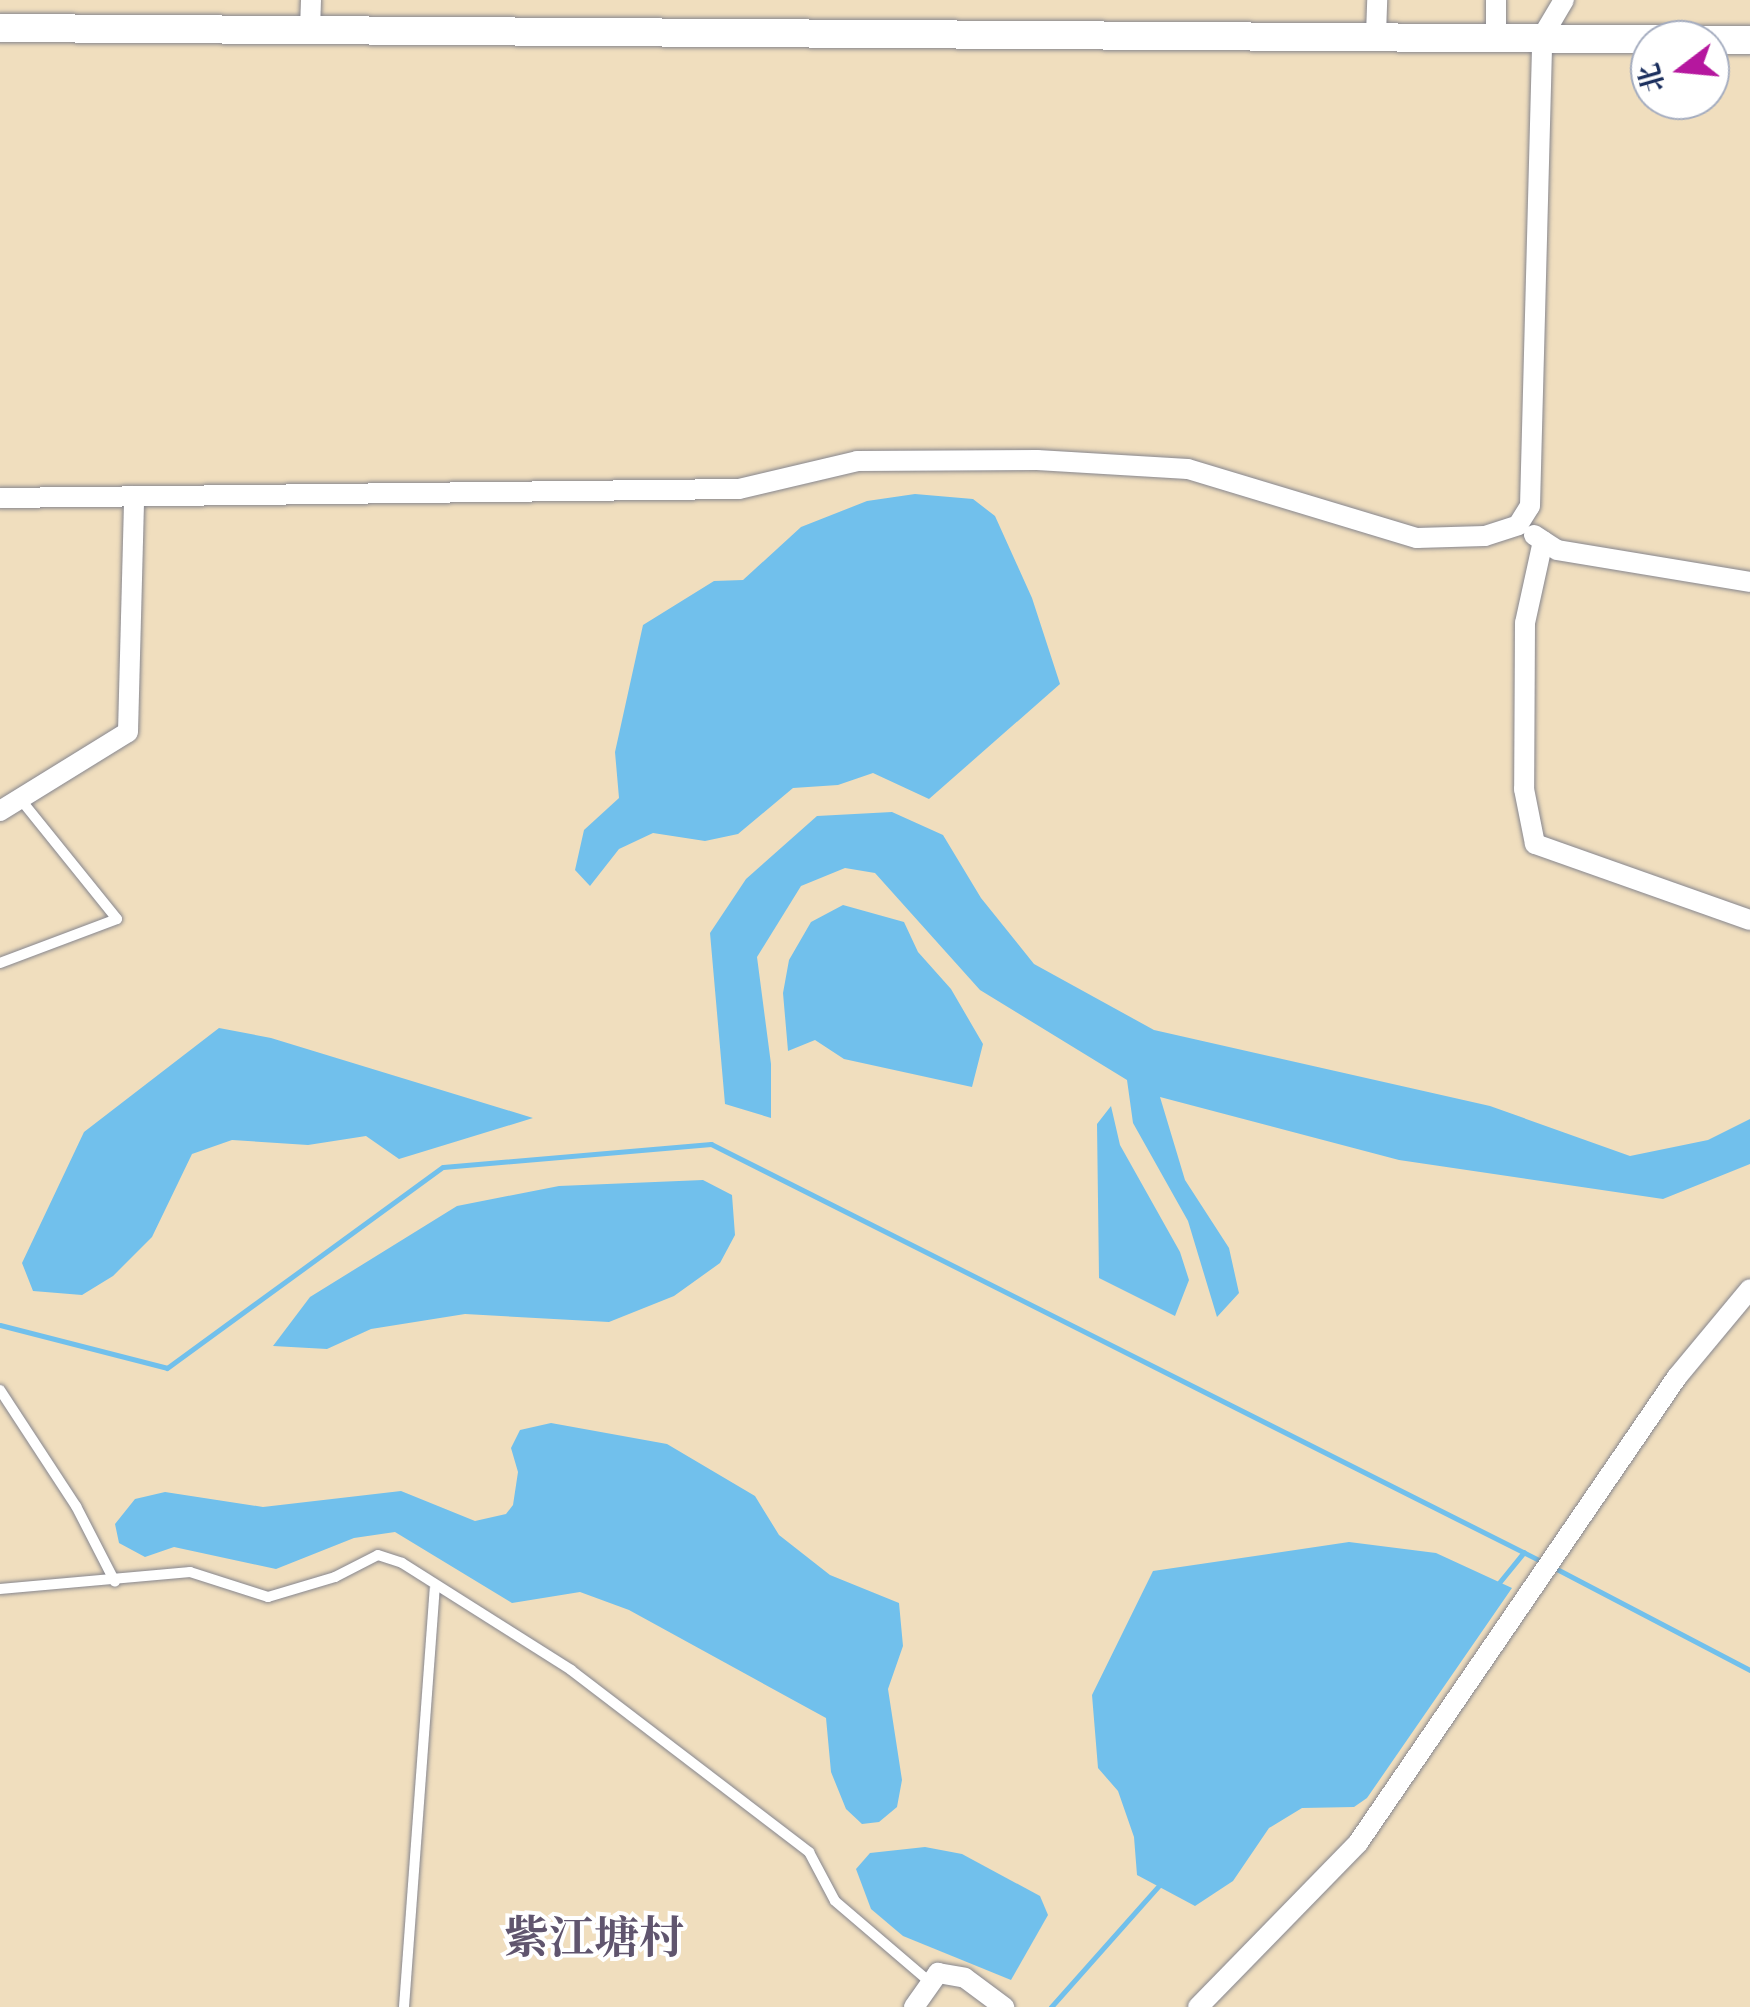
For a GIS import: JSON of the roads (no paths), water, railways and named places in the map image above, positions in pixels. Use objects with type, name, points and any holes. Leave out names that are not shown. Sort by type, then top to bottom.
[{"type":"street","points":[[310,0],[310,29]]},
{"type":"street","points":[[1376,35],[1378,0]]},
{"type":"street","points":[[1496,0],[1496,36]]},
{"type":"street","points":[[0,498],[739,489],[857,461],[1037,460],[1188,469],[1418,538],[1484,536],[1518,525],[1530,506],[1542,37],[1564,0]]},
{"type":"street","points":[[0,28],[1750,40]]},
{"type":"street","points":[[0,811],[128,732],[134,496]]},
{"type":"street","points":[[1518,525],[1557,550],[1750,582]]},
{"type":"street","points":[[1543,540],[1525,623],[1524,789],[1534,844],[1750,920]]},
{"type":"street","points":[[1198,2007],[1358,1842],[1678,1377],[1750,1289]]},
{"type":"street","points":[[914,2007],[938,1974],[965,1978],[1004,2007]]},
{"type":"lane","points":[[0,963],[118,919],[21,800]]},
{"type":"lane","points":[[0,1390],[76,1506],[115,1582]]},
{"type":"lane","points":[[0,1590],[190,1572],[268,1597],[335,1578],[378,1554],[571,1670],[809,1852],[835,1902],[930,1982]]},
{"type":"lane","points":[[404,2007],[436,1589]]},
{"type":"water","points":[[915,494],[973,499],[995,516],[1032,598],[1060,684],[929,799],[873,773],[838,785],[793,788],[738,834],[705,841],[653,833],[619,849],[590,886],[575,870],[584,830],[619,798],[615,752],[643,625],[714,581],[743,580],[801,527],[867,501]]},
{"type":"water","points":[[892,812],[943,835],[981,898],[1034,964],[1154,1030],[1490,1106],[1630,1156],[1708,1140],[1750,1119],[1750,1164],[1663,1199],[1399,1160],[1160,1097],[1185,1180],[1229,1248],[1239,1293],[1217,1317],[1188,1221],[1133,1123],[1127,1080],[980,990],[875,873],[845,868],[801,886],[757,957],[771,1064],[771,1118],[725,1104],[710,933],[746,879],[817,816]]},
{"type":"water","points":[[843,905],[904,922],[918,952],[951,989],[983,1044],[972,1087],[844,1059],[815,1040],[788,1051],[783,993],[789,960],[811,922]]},
{"type":"water","points":[[219,1028],[271,1038],[533,1118],[399,1159],[366,1136],[308,1145],[232,1140],[192,1154],[152,1237],[113,1276],[82,1295],[33,1291],[22,1263],[84,1132]]},
{"type":"water","points":[[1111,1106],[1120,1145],[1180,1252],[1189,1280],[1175,1316],[1099,1278],[1097,1124]]},
{"type":"water","points":[[703,1180],[732,1195],[735,1235],[720,1263],[674,1296],[609,1322],[465,1314],[371,1329],[327,1349],[273,1346],[310,1297],[457,1206],[559,1186]]},
{"type":"water","points":[[551,1423],[667,1444],[755,1496],[779,1535],[830,1575],[899,1603],[903,1646],[888,1689],[902,1780],[897,1807],[879,1822],[862,1824],[846,1809],[831,1772],[826,1718],[629,1610],[580,1592],[512,1603],[395,1532],[354,1538],[276,1569],[174,1547],[145,1557],[119,1543],[115,1524],[135,1499],[165,1492],[263,1507],[401,1491],[475,1521],[506,1514],[513,1505],[518,1472],[511,1448],[520,1430]]},
{"type":"water","points":[[1349,1542],[1436,1553],[1512,1588],[1367,1798],[1354,1807],[1302,1808],[1269,1828],[1233,1881],[1195,1906],[1137,1875],[1134,1837],[1118,1791],[1098,1768],[1092,1695],[1153,1571]]},
{"type":"water","points":[[925,1847],[962,1854],[1040,1896],[1048,1915],[1011,1980],[903,1936],[871,1909],[856,1869],[870,1853]]},
{"type":"waterway","points":[[0,1325],[167,1368],[443,1167],[711,1144],[1541,1561]]},
{"type":"waterway","points":[[1498,1584],[1524,1552]]},
{"type":"waterway","points":[[1551,1566],[1750,1670]]},
{"type":"waterway","points":[[1051,2007],[1162,1882]]},
{"type":"district","name":"紫江塘村","points":[[594,1940]]}]
